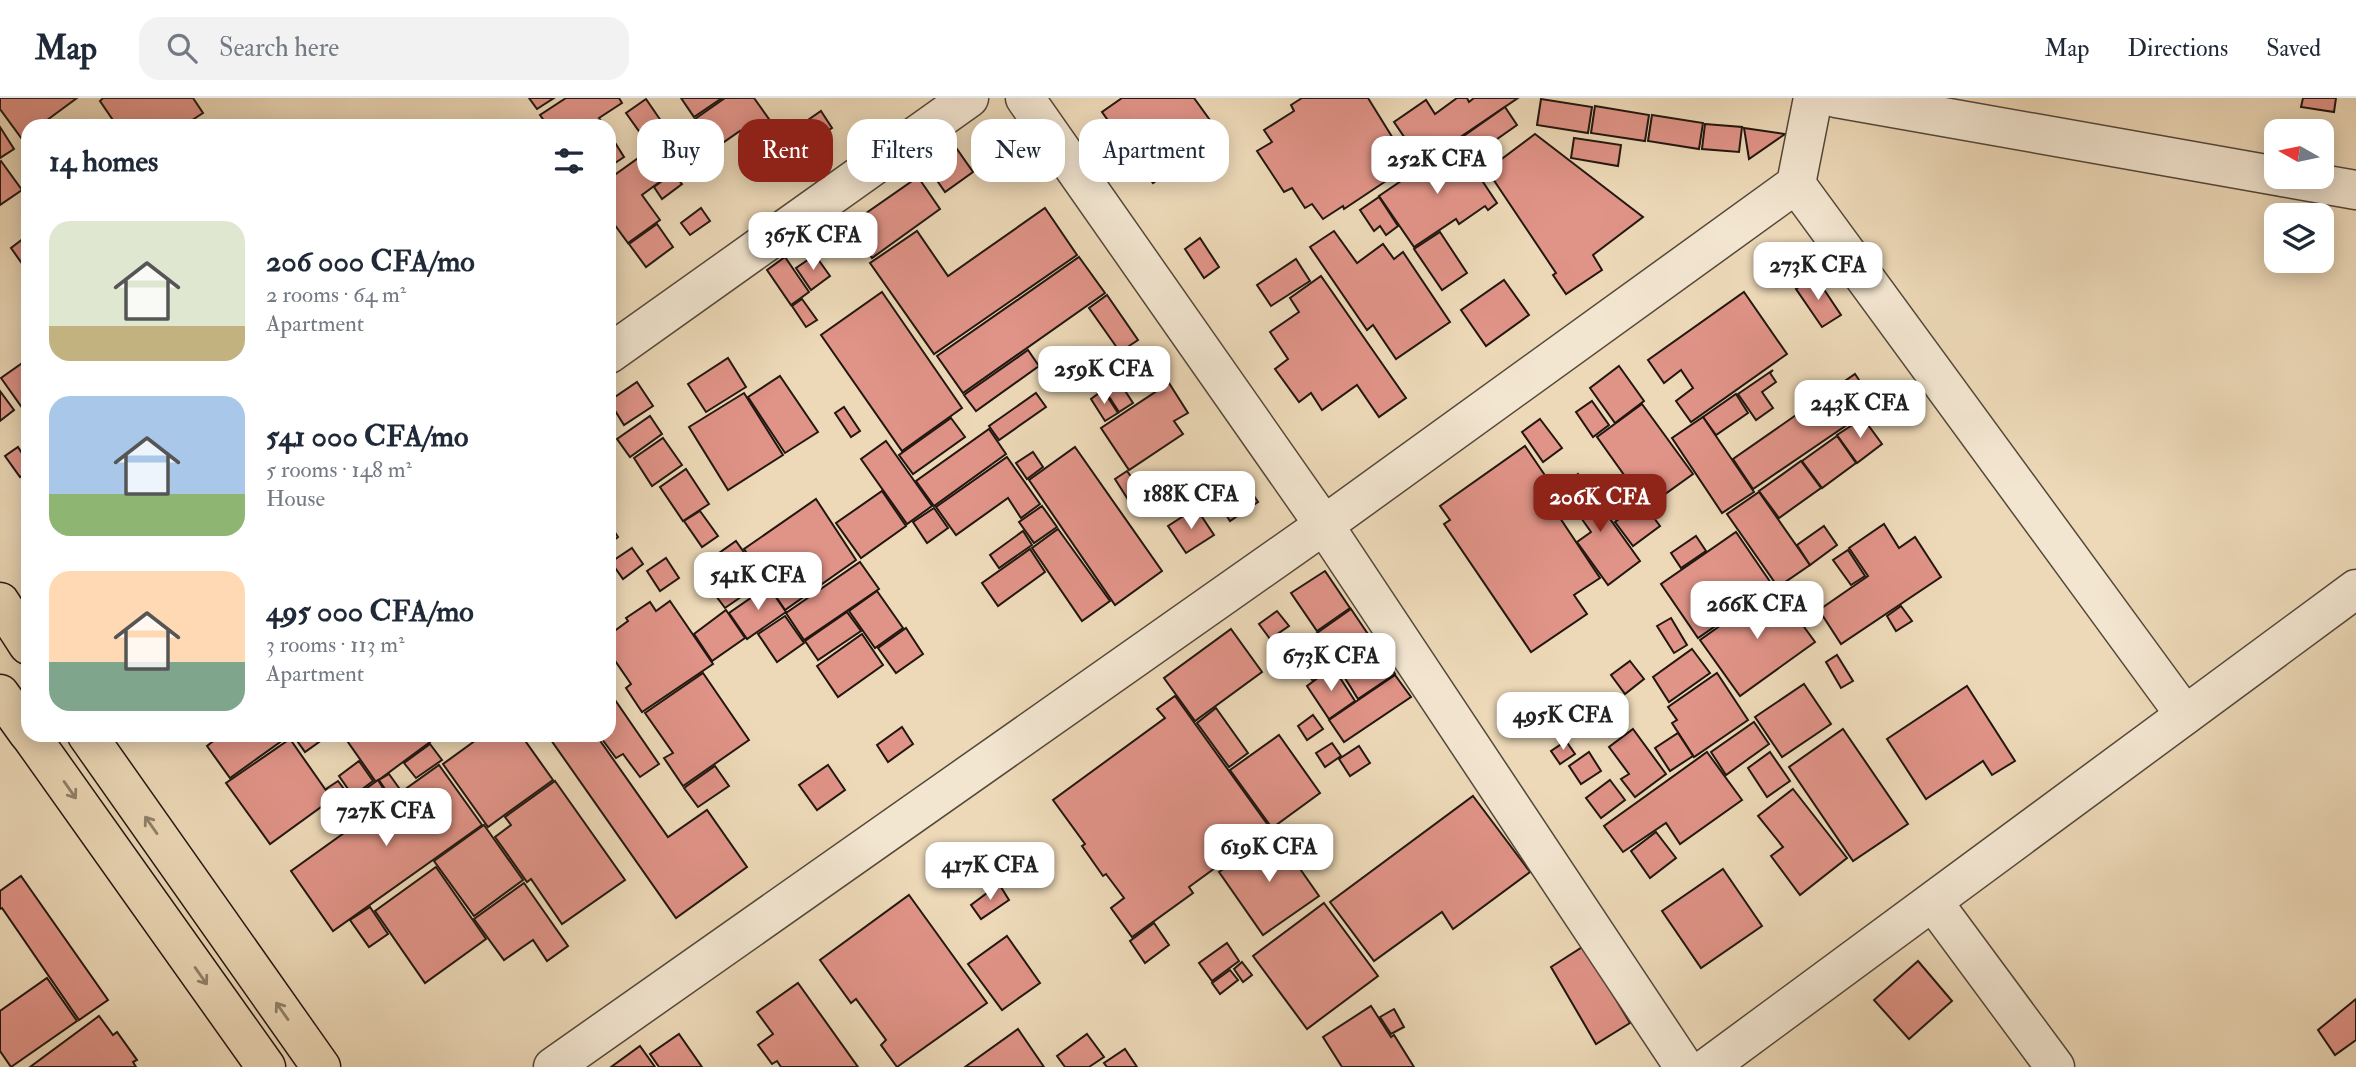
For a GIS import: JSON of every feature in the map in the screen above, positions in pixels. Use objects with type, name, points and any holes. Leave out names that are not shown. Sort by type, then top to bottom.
[{"type":"main road","points":[[0,602],[21,634]]},
{"type":"main road","points":[[0,694],[21,723]]},
{"type":"main road","points":[[35,742],[266,1067]]},
{"type":"main road","points":[[92,742],[321,1067]]},
{"type":"street","points":[[616,349],[969,98]]},
{"type":"street","points":[[1025,98],[1324,525],[1684,1067]]},
{"type":"street","points":[[553,1067],[1324,525],[1796,184],[1813,98]]},
{"type":"street","points":[[1836,98],[2264,174]]},
{"type":"street","points":[[1796,184],[2185,716]]},
{"type":"street","points":[[2334,186],[2356,190]]},
{"type":"street","points":[[1708,1067],[2356,589]]},
{"type":"street","points":[[1933,902],[2055,1067]]},
{"type":"building","points":[[0,98],[77,98],[48,119],[21,119],[21,138],[0,109]]},
{"type":"building","points":[[103,98],[193,98],[203,113],[194,119],[112,119],[100,101]]},
{"type":"building","points":[[529,98],[554,98],[537,109]]},
{"type":"building","points":[[566,98],[619,98],[622,103],[600,119],[543,119],[540,115]]},
{"type":"building","points":[[681,98],[722,98],[694,117]]},
{"type":"building","points":[[725,98],[754,98],[769,119],[738,119],[738,132],[724,142],[724,119],[695,119]]},
{"type":"building","points":[[1122,98],[1194,98],[1209,119],[1107,119],[1102,112]]},
{"type":"building","points":[[1302,98],[1368,98],[1407,161],[1392,170],[1395,175],[1344,209],[1343,206],[1323,219],[1312,204],[1305,208],[1292,188],[1284,192],[1257,151],[1272,142],[1264,130],[1294,111],[1291,105]]},
{"type":"building","points":[[1457,98],[1467,98],[1469,102],[1474,98],[1518,98],[1422,163],[1394,122],[1426,100],[1435,114]]},
{"type":"building","points":[[2303,98],[2336,98],[2334,112],[2301,107]]},
{"type":"building","points":[[646,99],[660,119],[637,119],[637,128],[626,113]]},
{"type":"building","points":[[1541,99],[1592,107],[1588,133],[1537,125]]},
{"type":"building","points":[[1595,106],[1649,115],[1645,141],[1591,133]]},
{"type":"building","points":[[1505,107],[1517,125],[1470,158],[1458,140]]},
{"type":"building","points":[[821,111],[826,119],[809,119]]},
{"type":"building","points":[[1652,115],[1703,123],[1699,149],[1648,141]]},
{"type":"building","points":[[1705,124],[1742,127],[1739,152],[1702,149]]},
{"type":"building","points":[[0,127],[14,149],[0,158]]},
{"type":"building","points":[[1744,128],[1785,134],[1749,159]]},
{"type":"building","points":[[1535,134],[1643,217],[1593,255],[1602,270],[1566,294],[1553,275],[1556,273],[1487,170]]},
{"type":"building","points":[[1574,138],[1621,145],[1618,166],[1571,158]]},
{"type":"building","points":[[1457,143],[1497,203],[1488,210],[1485,206],[1459,224],[1456,219],[1414,247],[1379,196]]},
{"type":"building","points":[[616,144],[624,157],[616,162]]},
{"type":"building","points":[[957,149],[971,169],[971,173],[945,192],[938,182],[957,182]]},
{"type":"building","points":[[637,159],[637,182],[660,182],[642,195],[660,220],[628,243],[616,227],[616,174]]},
{"type":"building","points":[[0,162],[21,191],[0,205]]},
{"type":"building","points":[[661,182],[682,184],[662,199],[654,187]]},
{"type":"building","points":[[911,182],[921,182],[940,209],[872,258],[849,225]]},
{"type":"building","points":[[1379,197],[1398,226],[1386,235],[1380,226],[1374,231],[1360,210]]},
{"type":"building","points":[[701,208],[710,221],[690,235],[681,223]]},
{"type":"building","points":[[1045,208],[1077,255],[934,354],[870,263],[917,231],[948,276]]},
{"type":"building","points":[[657,224],[673,247],[646,267],[629,244]]},
{"type":"building","points":[[1334,231],[1357,263],[1383,244],[1394,259],[1403,252],[1450,322],[1396,359],[1373,325],[1367,330],[1310,247]]},
{"type":"building","points":[[1440,232],[1467,273],[1442,290],[1414,249]]},
{"type":"building","points":[[1200,238],[1219,267],[1204,278],[1185,249]]},
{"type":"building","points":[[21,240],[21,262],[11,248]]},
{"type":"building","points":[[815,255],[830,276],[811,290],[796,268]]},
{"type":"building","points":[[785,257],[809,292],[791,305],[767,270]]},
{"type":"building","points":[[1079,257],[1105,293],[963,393],[937,356]]},
{"type":"building","points":[[1296,259],[1310,281],[1271,306],[1257,285]]},
{"type":"building","points":[[1321,276],[1406,398],[1379,417],[1357,385],[1322,410],[1311,393],[1299,402],[1275,369],[1288,359],[1270,332],[1299,312],[1290,298]]},
{"type":"building","points":[[1815,276],[1841,315],[1822,327],[1796,289]]},
{"type":"building","points":[[1504,280],[1529,315],[1486,346],[1461,310]]},
{"type":"building","points":[[882,292],[962,408],[902,451],[821,335]]},
{"type":"building","points":[[1744,292],[1787,354],[1691,422],[1676,401],[1693,388],[1681,370],[1664,383],[1648,360]]},
{"type":"building","points":[[1107,295],[1138,340],[1120,352],[1089,308]]},
{"type":"building","points":[[802,299],[817,320],[806,327],[792,306]]},
{"type":"building","points":[[1028,350],[1039,366],[976,411],[964,395]]},
{"type":"building","points":[[728,358],[746,387],[706,412],[688,384]]},
{"type":"building","points":[[21,364],[21,406],[1,378]]},
{"type":"building","points":[[1619,366],[1644,401],[1615,423],[1590,388]]},
{"type":"building","points":[[1773,370],[1770,373],[1776,382],[1762,392],[1773,408],[1756,420],[1738,394]]},
{"type":"building","points":[[1855,374],[1876,405],[1753,489],[1733,459]]},
{"type":"building","points":[[780,376],[818,432],[785,453],[748,397]]},
{"type":"building","points":[[1118,380],[1133,403],[1119,412],[1104,389]]},
{"type":"building","points":[[637,382],[653,406],[624,425],[616,412],[616,396]]},
{"type":"building","points":[[1169,383],[1188,413],[1174,421],[1183,434],[1129,470],[1101,428]]},
{"type":"building","points":[[1103,390],[1118,413],[1105,421],[1091,399]]},
{"type":"building","points":[[0,391],[14,410],[0,421]]},
{"type":"building","points":[[744,393],[783,455],[728,490],[689,427]]},
{"type":"building","points":[[1036,393],[1046,407],[999,440],[989,426]]},
{"type":"building","points":[[1736,394],[1748,413],[1716,435],[1703,417]]},
{"type":"building","points":[[1592,401],[1609,425],[1593,437],[1576,412]]},
{"type":"building","points":[[1642,404],[1693,474],[1647,507],[1597,437]]},
{"type":"building","points":[[844,407],[860,431],[851,437],[835,413]]},
{"type":"building","points":[[650,416],[662,434],[630,457],[617,439]]},
{"type":"building","points":[[1703,417],[1754,492],[1722,513],[1672,438]]},
{"type":"building","points":[[951,418],[965,437],[913,474],[899,455]]},
{"type":"building","points":[[1863,418],[1882,444],[1857,463],[1837,435]]},
{"type":"building","points":[[1540,419],[1562,448],[1543,462],[1522,432]]},
{"type":"building","points":[[989,429],[1006,454],[934,506],[916,481]]},
{"type":"building","points":[[1837,436],[1856,463],[1822,488],[1802,461]]},
{"type":"building","points":[[663,438],[682,465],[652,486],[634,458]]},
{"type":"building","points":[[886,441],[932,506],[907,524],[861,459]]},
{"type":"building","points":[[1525,446],[1555,490],[1546,497],[1600,578],[1574,595],[1587,614],[1531,652],[1444,524],[1450,520],[1440,506]]},
{"type":"building","points":[[18,447],[21,452],[21,476],[20,477],[5,456]]},
{"type":"building","points":[[1075,447],[1162,571],[1115,605],[1029,480]]},
{"type":"building","points":[[1033,452],[1043,467],[1027,479],[1016,463]]},
{"type":"building","points":[[1007,457],[1040,504],[1021,518],[1008,498],[956,535],[936,507]]},
{"type":"building","points":[[1801,461],[1821,488],[1779,518],[1759,491]]},
{"type":"building","points":[[686,469],[709,504],[683,521],[660,487]]},
{"type":"building","points":[[1127,471],[1142,492],[1129,501],[1115,479]]},
{"type":"building","points":[[1578,474],[1640,561],[1608,585],[1577,542],[1591,532],[1560,488]]},
{"type":"building","points":[[1246,484],[1258,502],[1230,521],[1218,502]]},
{"type":"building","points":[[882,491],[906,526],[861,558],[836,523]]},
{"type":"building","points":[[1759,492],[1810,565],[1778,587],[1727,514]]},
{"type":"building","points":[[816,499],[856,560],[785,610],[744,549]]},
{"type":"building","points":[[1642,502],[1660,526],[1633,546],[1615,522]]},
{"type":"building","points":[[1042,506],[1057,527],[1034,543],[1019,522]]},
{"type":"building","points":[[934,508],[948,528],[927,543],[913,522]]},
{"type":"building","points":[[1196,508],[1214,535],[1186,553],[1168,526]]},
{"type":"building","points":[[700,511],[718,536],[702,547],[684,521]]},
{"type":"building","points":[[1884,524],[1899,548],[1915,537],[1941,577],[1841,644],[1819,610],[1868,576],[1849,548]]},
{"type":"building","points":[[1824,526],[1837,545],[1810,565],[1797,545]]},
{"type":"building","points":[[1058,529],[1110,601],[1082,621],[1032,548]]},
{"type":"building","points":[[1023,531],[1032,545],[999,568],[990,555]]},
{"type":"building","points":[[1736,532],[1773,586],[1698,638],[1661,584]]},
{"type":"building","points":[[1696,536],[1706,551],[1681,568],[1671,553]]},
{"type":"building","points":[[736,541],[764,581],[725,608],[713,592],[728,581],[712,558]]},
{"type":"building","points":[[632,548],[643,564],[623,579],[616,569],[616,559]]},
{"type":"building","points":[[1030,549],[1045,572],[998,606],[982,583]]},
{"type":"building","points":[[1848,550],[1865,576],[1851,585],[1833,560]]},
{"type":"building","points":[[666,558],[679,578],[660,591],[647,571]]},
{"type":"building","points":[[860,562],[879,589],[804,640],[786,613]]},
{"type":"building","points":[[1325,571],[1350,608],[1317,631],[1291,593]]},
{"type":"building","points":[[1784,584],[1795,599],[1788,603],[1778,589]]},
{"type":"building","points":[[768,586],[786,612],[747,639],[729,613]]},
{"type":"building","points":[[1775,587],[1815,642],[1740,696],[1700,640]]},
{"type":"building","points":[[877,591],[903,628],[875,648],[849,611]]},
{"type":"building","points":[[670,601],[713,664],[642,712],[626,688],[631,684],[616,662],[616,630],[628,621],[626,618],[650,602],[656,611]]},
{"type":"building","points":[[1901,606],[1912,621],[1896,631],[1887,616]]},
{"type":"building","points":[[1351,609],[1395,674],[1358,699],[1317,633]]},
{"type":"building","points":[[726,610],[745,638],[712,661],[694,634]]},
{"type":"building","points":[[1277,611],[1289,626],[1270,639],[1259,624]]},
{"type":"building","points":[[847,612],[861,631],[818,660],[805,641]]},
{"type":"building","points":[[785,616],[804,643],[777,662],[758,634]]},
{"type":"building","points":[[1671,618],[1687,645],[1674,653],[1657,626]]},
{"type":"building","points":[[906,628],[923,654],[896,673],[878,648]]},
{"type":"building","points":[[1231,629],[1262,672],[1195,721],[1164,678]]},
{"type":"building","points":[[862,634],[883,665],[838,697],[817,666]]},
{"type":"building","points":[[1317,644],[1333,665],[1313,681],[1297,659]]},
{"type":"building","points":[[1692,649],[1710,673],[1669,702],[1653,677]]},
{"type":"building","points":[[1837,655],[1853,681],[1841,688],[1826,662]]},
{"type":"building","points":[[1630,661],[1644,679],[1625,694],[1611,675]]},
{"type":"building","points":[[1333,667],[1355,701],[1329,719],[1307,686]]},
{"type":"building","points":[[703,673],[749,740],[683,786],[664,758],[673,753],[645,713]]},
{"type":"building","points":[[1717,673],[1748,720],[1694,757],[1672,723],[1677,720],[1668,707]]},
{"type":"building","points":[[1395,675],[1411,697],[1344,742],[1329,720]]},
{"type":"building","points":[[1804,684],[1831,724],[1782,757],[1755,717]]},
{"type":"building","points":[[1967,686],[2015,761],[1992,775],[1983,761],[1926,799],[1887,739]]},
{"type":"building","points":[[1175,696],[1270,828],[1189,887],[1193,893],[1132,937],[1111,908],[1124,898],[1106,874],[1103,876],[1082,846],[1085,844],[1053,800],[1165,718],[1157,709]]},
{"type":"building","points":[[616,701],[659,764],[640,777],[623,754],[616,758],[604,742],[616,742]]},
{"type":"building","points":[[1216,708],[1248,753],[1229,767],[1197,723]]},
{"type":"building","points":[[1313,715],[1323,729],[1307,740],[1298,726]]},
{"type":"building","points":[[1754,722],[1769,744],[1726,775],[1711,752]]},
{"type":"building","points":[[902,727],[913,744],[888,762],[877,745]]},
{"type":"building","points":[[1633,729],[1666,774],[1635,797],[1621,779],[1629,774],[1609,747]]},
{"type":"building","points":[[1843,729],[1908,824],[1853,861],[1789,767]]},
{"type":"building","points":[[1678,733],[1693,756],[1670,771],[1655,748]]},
{"type":"building","points":[[1279,735],[1320,793],[1272,828],[1230,770]]},
{"type":"building","points":[[1566,741],[1575,754],[1560,764],[1551,751]]},
{"type":"building","points":[[212,742],[280,742],[230,778],[207,746]]},
{"type":"building","points":[[286,742],[292,742],[332,799],[270,844],[226,783]]},
{"type":"building","points":[[298,742],[319,742],[305,752]]},
{"type":"building","points":[[348,742],[430,742],[376,782]]},
{"type":"building","points":[[473,742],[526,742],[553,780],[488,827],[443,764]]},
{"type":"building","points":[[552,742],[601,742],[668,837],[707,810],[747,867],[676,918]]},
{"type":"building","points":[[1332,743],[1341,756],[1325,767],[1316,753]]},
{"type":"building","points":[[430,744],[442,760],[416,778],[404,763]]},
{"type":"building","points":[[1359,746],[1370,763],[1350,776],[1339,759]]},
{"type":"building","points":[[1589,752],[1601,771],[1581,784],[1569,766]]},
{"type":"building","points":[[1707,752],[1742,800],[1680,844],[1666,823],[1623,852],[1604,826]]},
{"type":"building","points":[[1770,752],[1790,781],[1767,797],[1748,768]]},
{"type":"building","points":[[359,761],[373,781],[353,796],[339,776]]},
{"type":"building","points":[[439,765],[482,825],[333,931],[291,871]]},
{"type":"building","points":[[828,765],[845,790],[817,810],[799,785]]},
{"type":"building","points":[[715,766],[729,786],[698,807],[684,788]]},
{"type":"building","points":[[389,774],[399,788],[389,795],[379,780]]},
{"type":"building","points":[[378,780],[388,796],[367,811],[356,796]]},
{"type":"building","points":[[1610,780],[1625,800],[1601,818],[1586,798]]},
{"type":"building","points":[[338,781],[344,789],[332,797],[326,789]]},
{"type":"building","points":[[555,781],[625,880],[562,924],[531,879],[527,882],[495,837],[511,825],[505,817]]},
{"type":"building","points":[[1793,789],[1847,858],[1800,895],[1771,856],[1783,847],[1758,816]]},
{"type":"building","points":[[1473,796],[1530,872],[1453,929],[1442,912],[1374,961],[1330,902]]},
{"type":"building","points":[[484,825],[523,880],[474,916],[434,861]]},
{"type":"building","points":[[1656,832],[1676,858],[1650,878],[1631,851]]},
{"type":"building","points":[[1275,833],[1319,896],[1263,935],[1219,872]]},
{"type":"building","points":[[436,867],[486,939],[425,983],[375,911]]},
{"type":"building","points":[[1723,869],[1762,926],[1701,968],[1662,911]]},
{"type":"building","points":[[21,876],[108,1000],[79,1020],[2,908],[0,909],[0,891]]},
{"type":"building","points":[[524,883],[568,946],[547,961],[533,940],[504,960],[474,919]]},
{"type":"building","points":[[999,884],[1009,900],[981,919],[971,905]]},
{"type":"building","points":[[909,895],[987,1003],[897,1067],[881,1045],[886,1040],[856,999],[851,1003],[820,960]]},
{"type":"building","points":[[1324,903],[1378,976],[1307,1029],[1253,956]]},
{"type":"building","points":[[370,907],[388,934],[369,947],[350,920]]},
{"type":"building","points":[[1154,923],[1169,945],[1145,963],[1130,941]]},
{"type":"building","points":[[1007,936],[1040,983],[1002,1010],[968,964]]},
{"type":"building","points":[[1227,943],[1239,961],[1212,981],[1199,963]]},
{"type":"building","points":[[1584,946],[1630,1023],[1596,1044],[1551,967]]},
{"type":"building","points":[[1918,961],[1952,1001],[1909,1039],[1874,1000]]},
{"type":"building","points":[[1242,962],[1252,975],[1243,982],[1234,969]]},
{"type":"building","points":[[1230,970],[1238,980],[1220,994],[1212,983]]},
{"type":"building","points":[[47,978],[77,1021],[11,1067],[0,1051],[0,1011]]},
{"type":"building","points":[[798,983],[858,1067],[781,1067],[777,1061],[772,1064],[758,1045],[773,1034],[757,1012]]},
{"type":"building","points":[[2356,999],[2356,1040],[2335,1055],[2318,1030]]},
{"type":"building","points":[[1371,1006],[1414,1067],[1342,1067],[1323,1037]]},
{"type":"building","points":[[1394,1009],[1404,1027],[1391,1034],[1380,1017]]},
{"type":"building","points":[[99,1016],[113,1035],[117,1032],[137,1060],[133,1062],[136,1067],[30,1067]]},
{"type":"building","points":[[1018,1029],[1044,1067],[965,1067]]},
{"type":"building","points":[[679,1034],[702,1067],[659,1067],[650,1054]]},
{"type":"building","points":[[1087,1034],[1104,1057],[1089,1067],[1065,1067],[1057,1056]]},
{"type":"building","points":[[640,1046],[655,1067],[611,1067]]},
{"type":"building","points":[[1125,1049],[1137,1067],[1107,1067],[1104,1063]]}]
